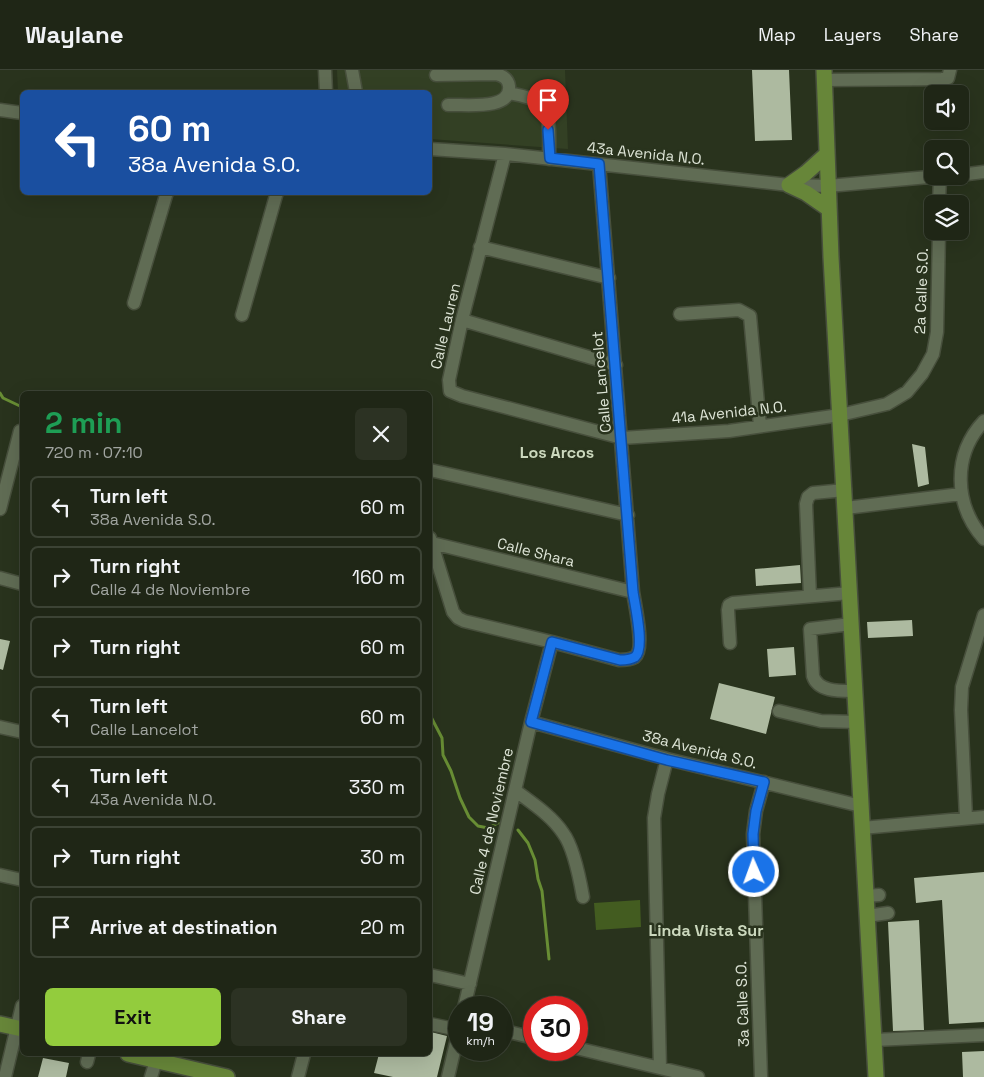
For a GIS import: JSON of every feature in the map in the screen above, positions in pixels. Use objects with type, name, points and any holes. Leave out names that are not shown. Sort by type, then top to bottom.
[{"type":"main road","points":[[824,75],[829,210],[862,828],[873,895],[867,916],[876,1077]]},
{"type":"main road","points":[[827,154],[789,185],[829,210]]},
{"type":"main road","points":[[0,1024],[20,1028]]},
{"type":"main road","points":[[157,1057],[227,1077]]},
{"type":"street","points":[[325,70],[326,90]]},
{"type":"street","points":[[352,70],[356,90]]},
{"type":"street","points":[[824,75],[942,79],[948,78],[950,70]]},
{"type":"street","points":[[436,76],[502,76],[507,79],[509,93],[500,102],[492,104],[448,105]]},
{"type":"street","points":[[509,93],[540,102],[545,108],[548,116],[550,158]]},
{"type":"street","points":[[0,110],[20,113]]},
{"type":"street","name":"43a Avenida N.O.","points":[[432,149],[550,158],[789,185],[828,186],[924,177]]},
{"type":"street","name":"Calle Lauren","points":[[506,154],[462,320],[449,380],[450,391],[462,396],[622,438]]},
{"type":"street","name":"Calle Lancelot","points":[[552,642],[620,660],[629,660],[636,656],[640,639],[633,592],[599,164]]},
{"type":"street","points":[[969,173],[984,172]]},
{"type":"street","points":[[134,303],[166,195]]},
{"type":"street","points":[[242,315],[276,195]]},
{"type":"street","name":"2a Calle S.O.","points":[[840,415],[887,404],[907,392],[922,374],[933,354],[937,332],[939,240]]},
{"type":"street","points":[[480,247],[609,278]]},
{"type":"street","points":[[680,314],[739,310],[750,316],[760,426]]},
{"type":"street","points":[[462,320],[616,365]]},
{"type":"street","name":"41a Avenida N.O.","points":[[622,438],[729,431],[840,415]]},
{"type":"street","points":[[984,421],[968,443],[961,468],[961,494],[966,511],[975,529],[984,539]]},
{"type":"street","points":[[0,509],[20,431]]},
{"type":"street","points":[[432,470],[628,515]]},
{"type":"street","points":[[810,596],[806,504],[808,496],[813,493],[845,490]]},
{"type":"street","points":[[846,508],[961,494]]},
{"type":"street","name":"Calle Shara","points":[[432,540],[633,592]]},
{"type":"street","points":[[432,543],[454,612],[458,618],[552,642]]},
{"type":"street","points":[[0,578],[20,583]]},
{"type":"street","points":[[730,643],[728,610],[729,605],[733,603],[850,593]]},
{"type":"street","points":[[966,818],[961,710],[962,687],[984,615]]},
{"type":"street","points":[[851,624],[810,628],[815,682],[829,689],[855,691]]},
{"type":"street","name":"Calle 4 de Noviembre","points":[[467,996],[531,722],[552,642]]},
{"type":"street","points":[[779,711],[820,721],[857,722]]},
{"type":"street","name":"38a Avenida S.O.","points":[[531,722],[667,760],[861,806]]},
{"type":"street","points":[[0,727],[20,732]]},
{"type":"street","points":[[660,1068],[654,818],[667,760]]},
{"type":"street","name":"3a Calle S.O.","points":[[761,1077],[753,834],[756,811],[764,782]]},
{"type":"street","points":[[516,791],[542,811],[564,834],[576,866],[584,897]]},
{"type":"street","points":[[862,828],[984,817]]},
{"type":"street","points":[[0,875],[20,880]]},
{"type":"street","points":[[867,916],[888,914]]},
{"type":"street","points":[[432,975],[470,984]]},
{"type":"street","points":[[432,1024],[448,1028]]},
{"type":"street","points":[[5,1077],[20,1028]]},
{"type":"street","points":[[874,1040],[984,1035]]},
{"type":"street","points":[[588,1051],[698,1077]]},
{"type":"street","points":[[298,1077],[303,1056]]},
{"type":"street","points":[[151,1077],[157,1057]]},
{"type":"street","points":[[448,1077],[452,1061]]},
{"type":"shaded area","points":[[337,70],[565,70],[568,149],[432,139],[432,90],[338,90]]},
{"type":"green space","points":[[640,900],[641,927],[596,930],[594,903]]},
{"type":"building","points":[[752,70],[789,70],[792,140],[755,141]]},
{"type":"building","points":[[912,444],[925,447],[929,484],[918,487]]},
{"type":"building","points":[[800,565],[801,583],[756,586],[755,569]]},
{"type":"building","points":[[912,620],[913,636],[868,638],[867,622]]},
{"type":"building","points":[[0,639],[10,641],[3,670],[0,669]]},
{"type":"building","points":[[794,647],[796,675],[769,677],[767,649]]},
{"type":"building","points":[[719,683],[775,697],[766,734],[710,719]]},
{"type":"building","points":[[984,872],[984,1022],[949,1024],[942,900],[916,903],[914,878]]},
{"type":"building","points":[[919,920],[924,1030],[893,1031],[888,922]]},
{"type":"building","points":[[432,1032],[447,1036],[437,1077],[393,1077],[374,1073],[378,1056],[432,1056]]},
{"type":"building","points":[[984,1051],[984,1077],[963,1077],[962,1052]]},
{"type":"building","points":[[43,1058],[69,1063],[66,1077],[38,1077]]},
{"type":"waterway","points":[[0,393],[3,398],[20,406]]},
{"type":"waterway","points":[[432,719],[442,738],[443,755],[469,817],[478,826],[488,828],[498,823]]},
{"type":"waterway","points":[[518,830],[528,843],[535,860],[542,891],[549,959]]},
{"type":"district","name":"Los Arcos","points":[[557,452]]},
{"type":"district","name":"Linda Vista Sur","points":[[706,930]]},
{"type":"route","points":[[548,130],[550,158],[599,164],[627,496],[633,592],[640,639],[636,656],[629,660],[620,660],[552,642],[531,722],[667,760],[764,782],[756,811],[753,834],[754,872]]}]
